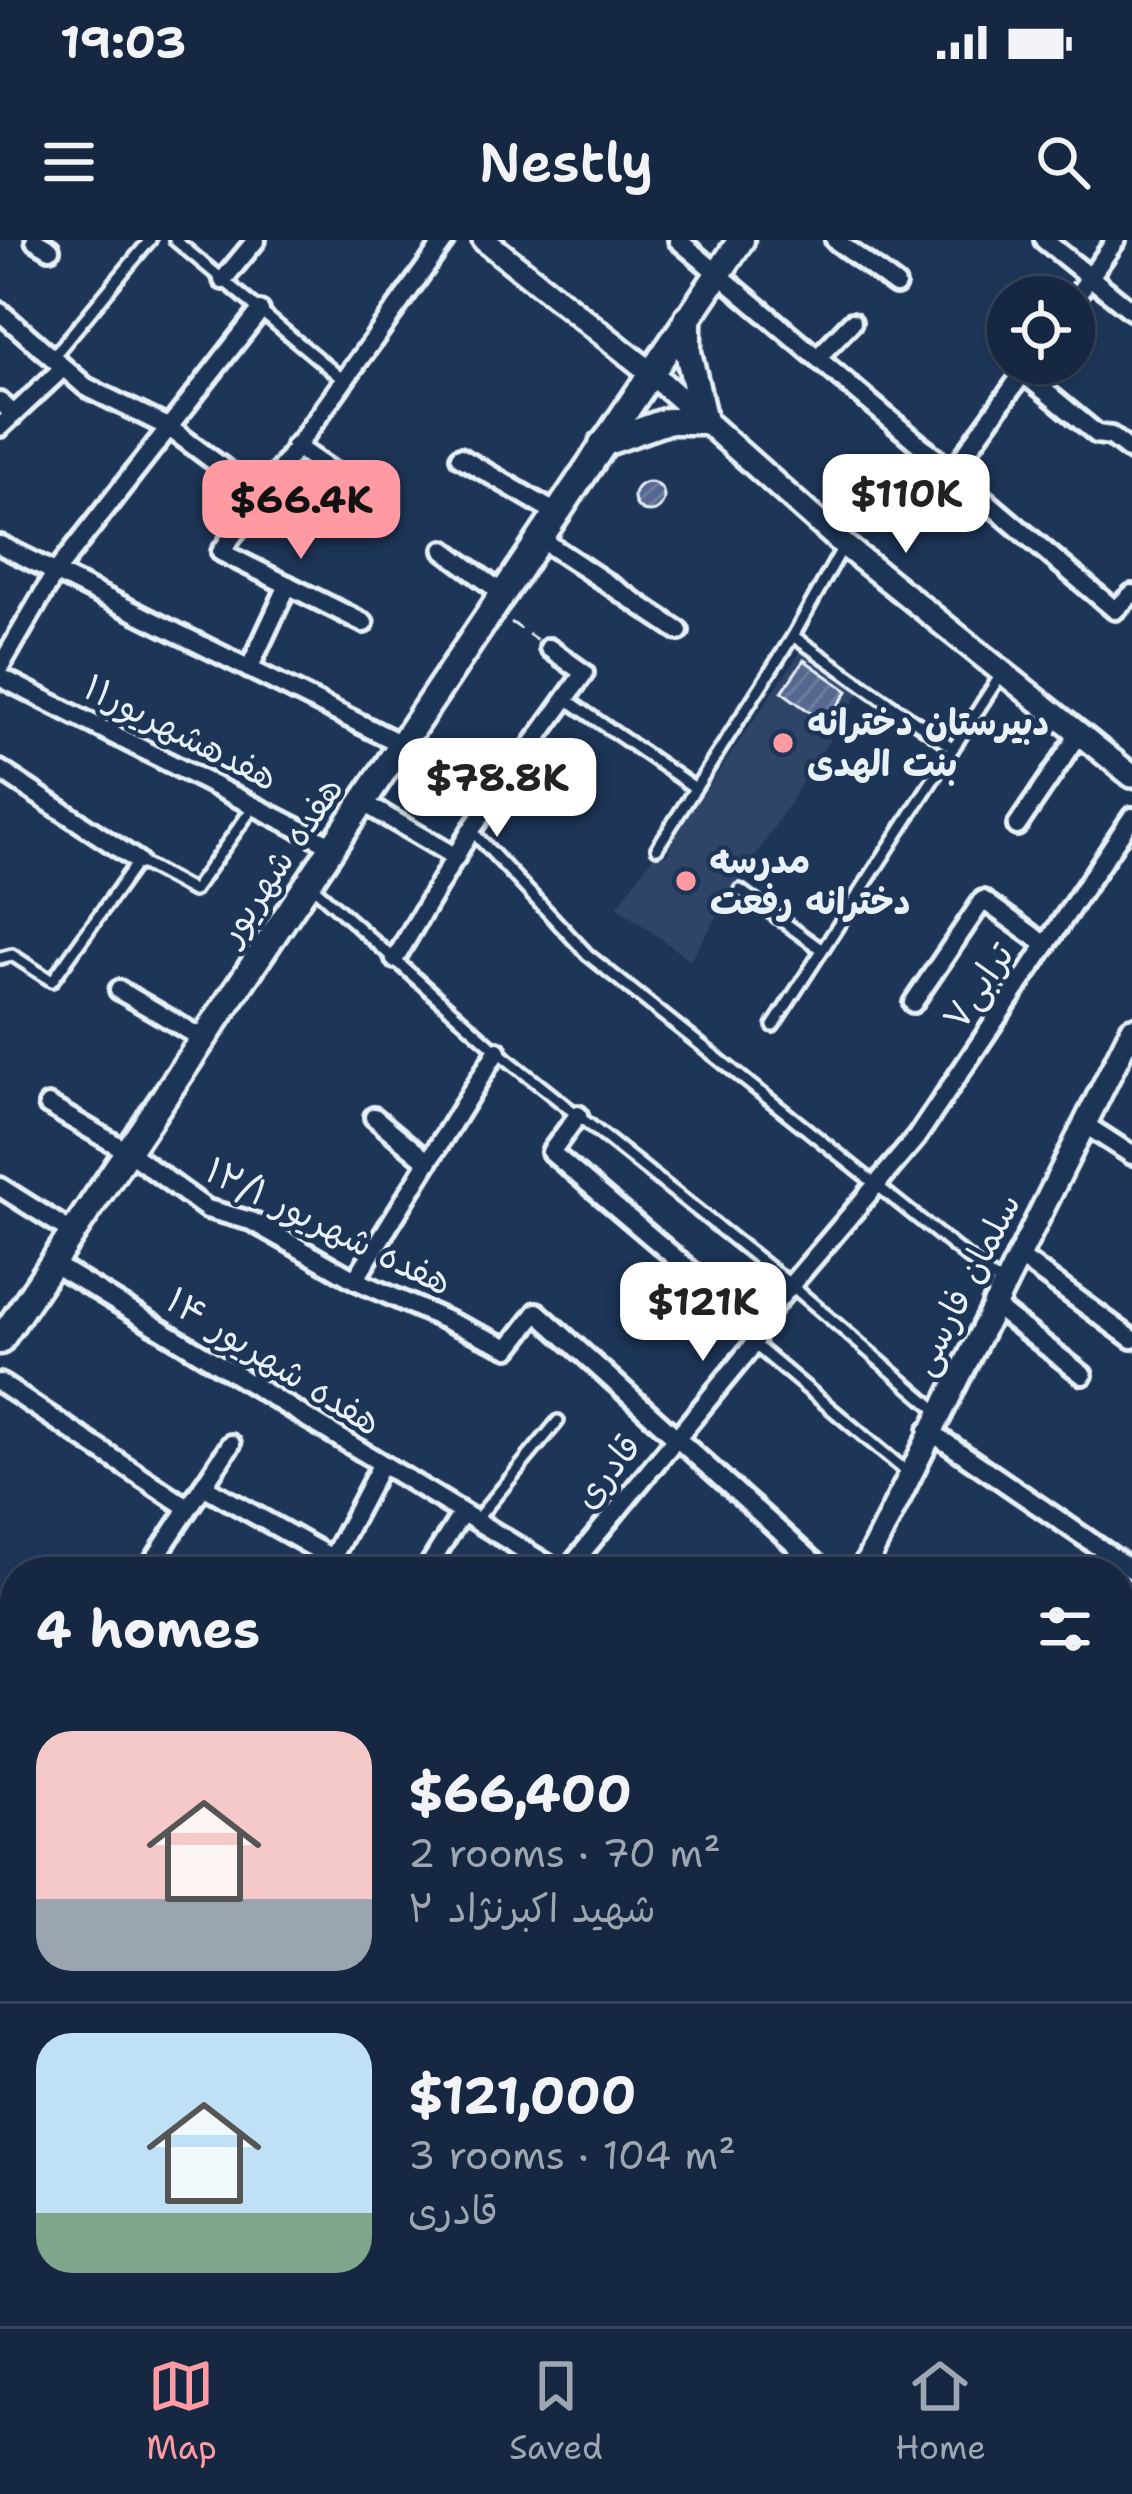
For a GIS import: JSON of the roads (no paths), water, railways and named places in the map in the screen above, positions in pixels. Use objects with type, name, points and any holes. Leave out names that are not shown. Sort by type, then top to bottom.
[{"type":"main road","name":"هفده شهریور","points":[[0,1341],[9,1307],[52,1263],[73,1233],[741,240]]},
{"type":"main road","points":[[602,444],[667,421],[704,421],[688,352],[688,317]]},
{"type":"street","points":[[223,280],[256,240]]},
{"type":"street","points":[[364,623],[221,552],[341,378],[445,240]]},
{"type":"street","points":[[484,240],[650,372],[844,545],[1132,776]]},
{"type":"street","points":[[678,240],[1115,610],[1132,595]]},
{"type":"street","points":[[836,240],[896,285]]},
{"type":"street","points":[[1044,240],[1089,276]]},
{"type":"street","points":[[1091,276],[1116,240]]},
{"type":"street","points":[[1095,281],[1132,311]]},
{"type":"street","points":[[0,667],[55,573],[260,311]]},
{"type":"street","points":[[0,312],[86,387],[168,427],[262,496]]},
{"type":"street","points":[[818,357],[852,322]]},
{"type":"street","points":[[0,427],[7,408],[57,363]]},
{"type":"street","points":[[953,471],[1015,384]]},
{"type":"street","points":[[1043,384],[1097,434],[1111,436],[1132,452]]},
{"type":"street","points":[[295,446],[350,484]]},
{"type":"street","points":[[460,457],[556,514]]},
{"type":"street","points":[[539,538],[679,631]]},
{"type":"street","points":[[0,545],[401,744]]},
{"type":"street","points":[[444,550],[497,601]]},
{"type":"street","points":[[249,669],[288,585]]},
{"type":"street","points":[[395,959],[471,830],[584,673],[549,648]]},
{"type":"street","name":"هفدهشهریور۱۱","points":[[0,677],[332,846]]},
{"type":"street","points":[[1017,826],[1080,733]]},
{"type":"street","points":[[0,770],[138,860]]},
{"type":"street","points":[[362,802],[456,857]]},
{"type":"street","name":"ترابی۷","points":[[874,1187],[916,1138],[1132,817]]},
{"type":"street","points":[[914,1003],[982,900],[1046,945]]},
{"type":"street","points":[[119,990],[203,1040]]},
{"type":"street","name":"سلمان فارسی","points":[[869,1557],[933,1420],[1132,1029]]},
{"type":"street","points":[[355,1280],[497,1051]]},
{"type":"street","name":"هفده شهریور ۱۲/۱","points":[[47,1105],[128,1151],[206,1209],[251,1221],[355,1280],[508,1348],[537,1312],[677,1438]]},
{"type":"street","points":[[578,1115],[551,1152],[755,1335]]},
{"type":"street","points":[[374,1117],[428,1162]]},
{"type":"street","points":[[1084,1124],[1132,1155]]},
{"type":"street","points":[[0,1187],[73,1233]]},
{"type":"street","name":"قادری","points":[[576,1557],[677,1438],[791,1285],[874,1187]]},
{"type":"street","points":[[1017,1255],[1132,1339]]},
{"type":"street","name":"هفده شهریور ۱۴","points":[[52,1263],[537,1557]]},
{"type":"street","points":[[997,1294],[1083,1375]]},
{"type":"street","points":[[0,1383],[188,1508]]},
{"type":"street","points":[[933,1420],[1115,1557]]},
{"type":"street","points":[[677,1438],[808,1557]]},
{"type":"street","points":[[156,1557],[231,1444]]},
{"type":"street","points":[[333,1557],[381,1465]]},
{"type":"street","points":[[202,1486],[316,1557]]},
{"type":"street","points":[[437,1557],[468,1517]]},
{"type":"lane","points":[[57,363],[150,240]]},
{"type":"lane","points":[[175,240],[341,378]]},
{"type":"lane","points":[[657,848],[793,636],[844,545]]},
{"type":"lane","points":[[793,636],[952,748]]},
{"type":"lane","points":[[773,1026],[1004,670]]},
{"type":"lane","points":[[566,699],[695,788]]},
{"type":"lane","points":[[0,958],[12,955],[52,981],[138,860],[193,891],[254,806]]},
{"type":"lane","points":[[471,830],[588,956],[874,1187],[997,1294]]},
{"type":"lane","points":[[308,882],[497,1051],[791,1285],[933,1420]]},
{"type":"lane","points":[[740,890],[822,950]]},
{"type":"lane","points":[[755,1335],[908,1473]]},
{"type":"lane","points":[[468,1517],[558,1421]]},
{"type":"place","name":"دبیرستان دخترانه بنت الهدی","points":[[783,743]]},
{"type":"place","name":"مدرسه دخترانه رفعت","points":[[686,881]]}]
